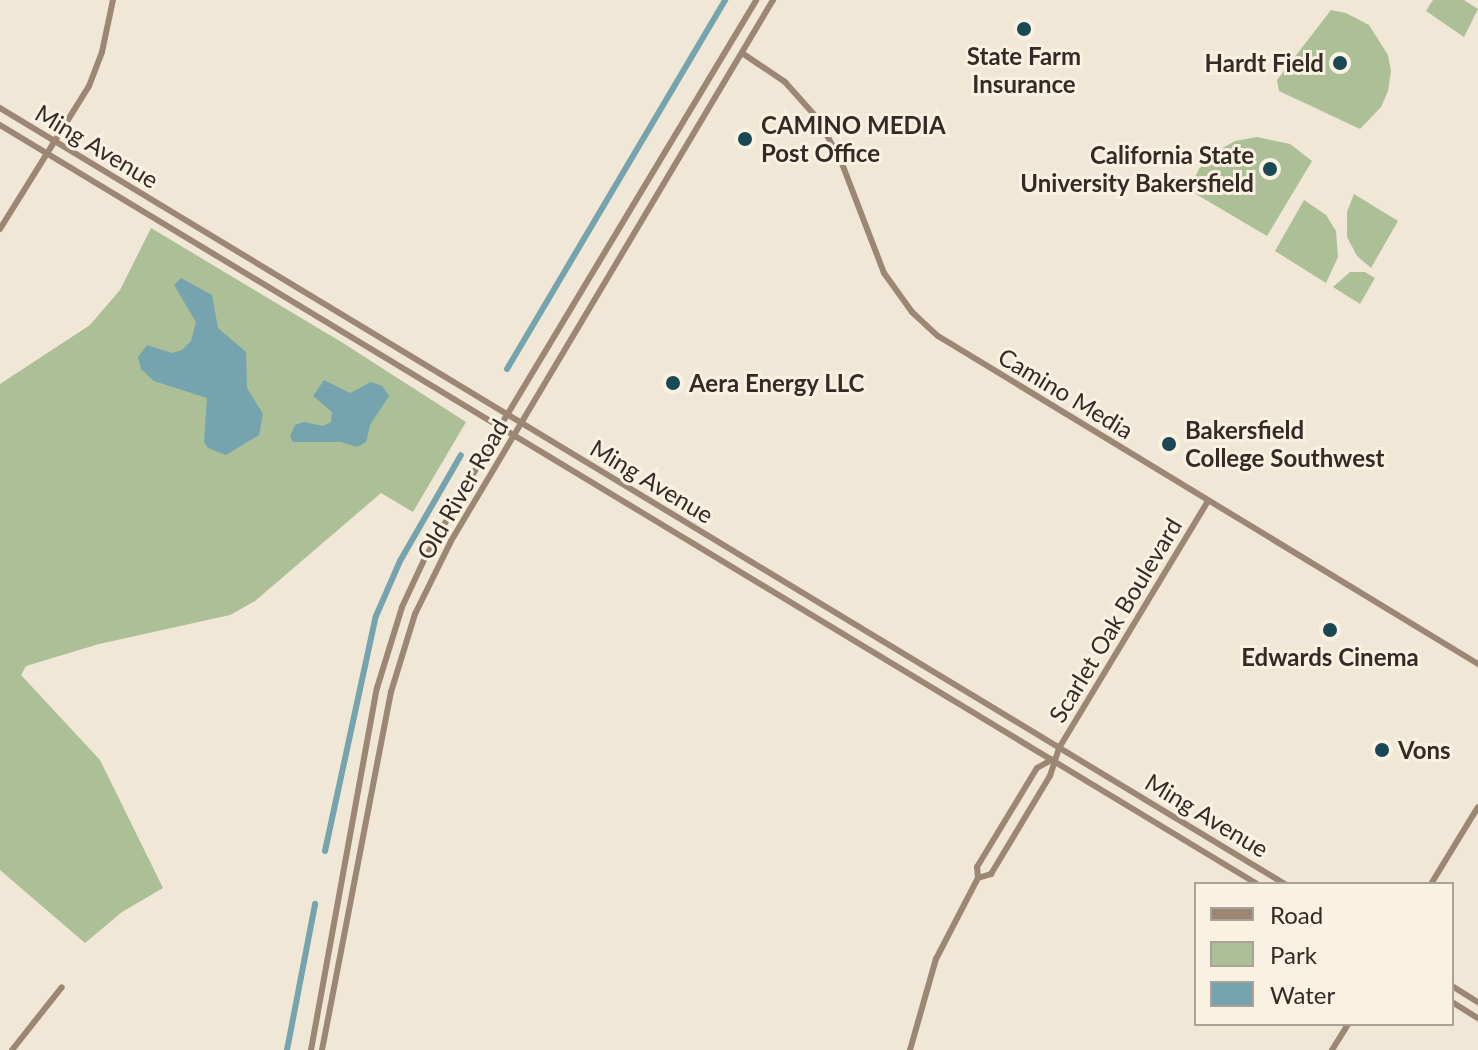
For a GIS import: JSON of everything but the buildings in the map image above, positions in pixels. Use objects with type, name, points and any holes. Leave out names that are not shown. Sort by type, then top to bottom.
[{"type":"main road","points":[[0,229],[50,154],[96,69],[113,0]]},
{"type":"main road","name":"Old River Road","points":[[311,1050],[377,688],[392,634],[425,558],[507,415],[756,0]]},
{"type":"main road","name":"Old River Road","points":[[322,1050],[387,710],[406,640],[438,565],[773,0]]},
{"type":"main road","name":"Camino Media","points":[[742,53],[785,82],[818,119],[841,161],[884,273],[901,299],[925,325],[952,346],[1478,664]]},
{"type":"main road","name":"Ming Avenue","points":[[0,108],[1282,882]]},
{"type":"main road","name":"Ming Avenue","points":[[0,125],[1254,882]]},
{"type":"main road","name":"Scarlet Oak Boulevard","points":[[978,878],[991,874],[1050,776],[1059,748],[1208,501]]},
{"type":"main road","name":"Scarlet Oak Boulevard","points":[[910,1050],[936,959],[978,878],[977,867],[1037,768],[1053,759]]},
{"type":"main road","points":[[1432,882],[1478,807]]},
{"type":"main road","points":[[12,1050],[62,987]]},
{"type":"main road","points":[[1454,987],[1478,1002]]},
{"type":"main road","points":[[1454,1003],[1478,1018]]},
{"type":"main road","points":[[1332,1050],[1347,1026]]},
{"type":"green space","points":[[1433,0],[1464,0],[1478,9],[1464,37],[1426,11]]},
{"type":"green space","name":"Hardt Field","points":[[1331,10],[1346,13],[1369,25],[1388,55],[1391,71],[1388,91],[1381,107],[1360,129],[1279,91],[1277,80]]},
{"type":"green space","points":[[1257,137],[1290,144],[1312,161],[1267,236],[1189,190],[1199,169],[1212,154],[1235,141]]},
{"type":"green space","points":[[1354,194],[1398,221],[1371,268],[1357,256],[1347,237],[1347,212]]},
{"type":"green space","points":[[1304,200],[1326,215],[1336,231],[1338,257],[1326,283],[1275,251]]},
{"type":"green space","points":[[151,228],[343,343],[466,422],[413,512],[381,493],[255,601],[230,615],[99,644],[26,666],[21,675],[100,760],[163,888],[122,912],[85,943],[0,870],[0,384],[90,325],[120,290]]},
{"type":"green space","points":[[1350,272],[1365,272],[1375,278],[1360,304],[1333,287]]},
{"type":"water","points":[[181,278],[212,295],[218,328],[246,352],[247,388],[263,414],[259,435],[226,455],[208,448],[204,442],[207,398],[154,381],[141,369],[138,357],[147,345],[172,353],[182,350],[191,341],[196,322],[174,285]]},
{"type":"water","points":[[324,380],[350,393],[371,382],[382,386],[389,396],[370,425],[366,442],[357,447],[341,442],[293,442],[290,436],[295,425],[304,422],[323,426],[331,422],[332,412],[313,396]]},
{"type":"waterway","points":[[507,369],[725,0]]},
{"type":"waterway","points":[[325,851],[376,616],[400,561],[461,455]]},
{"type":"waterway","points":[[287,1050],[315,904]]},
{"type":"place","name":"State Farm Insurance","points":[[1024,29]]},
{"type":"place","name":"Hardt Field","points":[[1340,63]]},
{"type":"place","name":"CAMINO MEDIA Post Office","points":[[745,139]]},
{"type":"place","name":"California State University Bakersfield","points":[[1270,169]]},
{"type":"place","name":"Aera Energy LLC","points":[[673,383]]},
{"type":"place","name":"Bakersfield College Southwest","points":[[1169,444]]},
{"type":"place","name":"Edwards Cinema","points":[[1330,630]]},
{"type":"place","name":"Vons","points":[[1382,750]]}]
